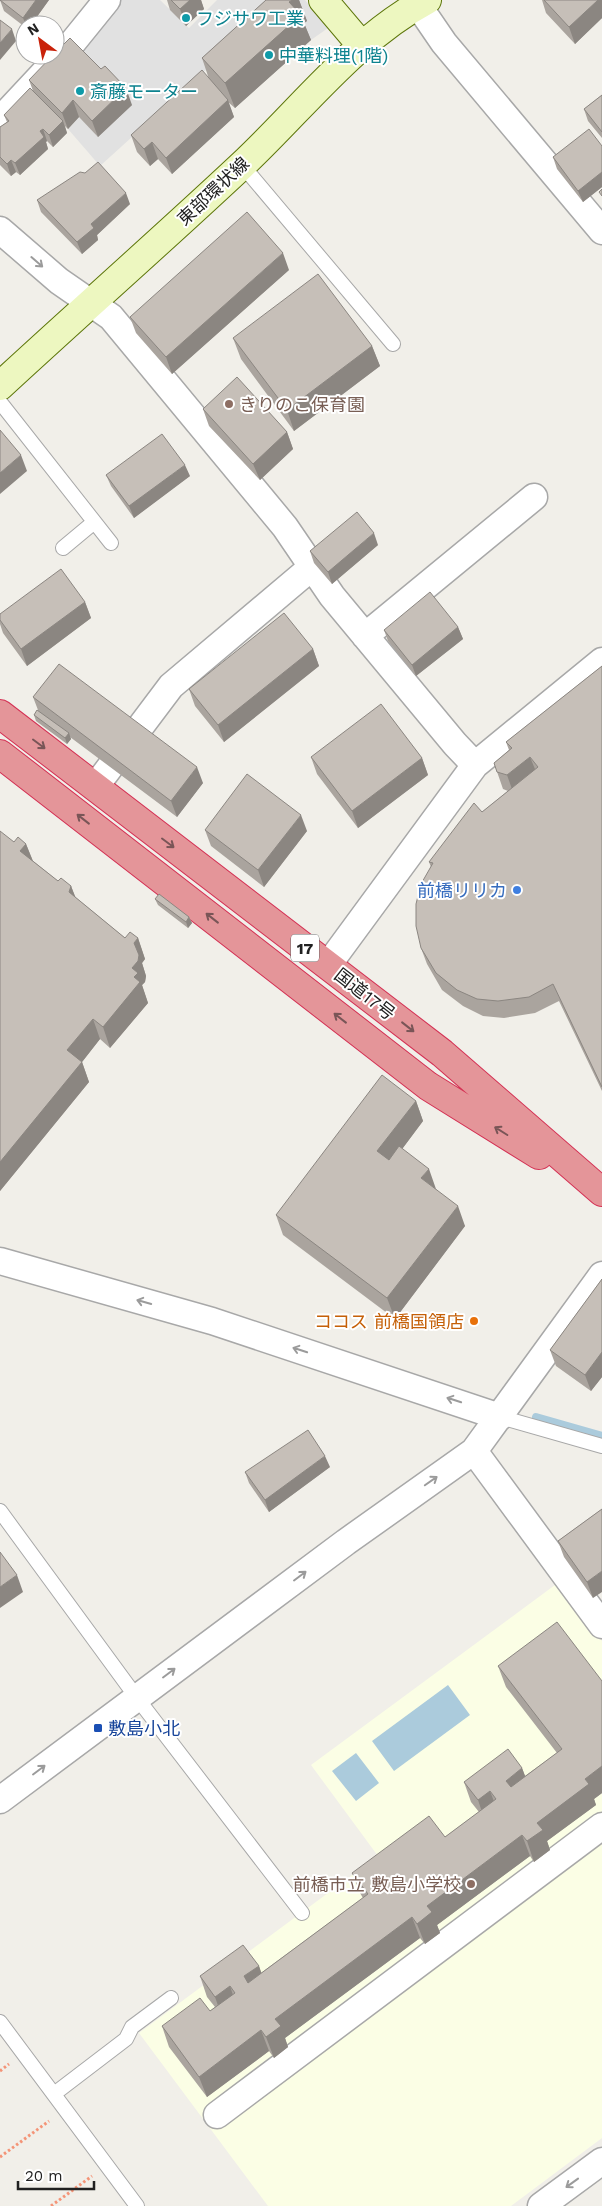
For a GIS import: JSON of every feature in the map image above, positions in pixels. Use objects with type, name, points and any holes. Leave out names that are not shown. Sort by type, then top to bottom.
[{"type":"highway","name":"国道17号","points":[[0,714],[442,1053],[602,1193]]},
{"type":"highway","name":"国道17号","points":[[0,754],[428,1086],[602,1193]]},
{"type":"street","points":[[0,120],[73,42],[108,0]]},
{"type":"street","points":[[323,0],[362,46]]},
{"type":"street","points":[[423,2],[444,43],[602,231]]},
{"type":"street","name":"東部環状線","points":[[0,386],[242,165],[362,46],[423,2]]},
{"type":"street","points":[[0,230],[59,282],[111,317],[285,527],[332,596],[455,744],[475,765]]},
{"type":"street","points":[[365,636],[534,497]]},
{"type":"street","points":[[94,787],[171,686],[312,567]]},
{"type":"street","points":[[328,965],[475,765],[602,661]]},
{"type":"street","points":[[0,1261],[212,1321],[500,1417]]},
{"type":"street","points":[[0,1800],[346,1542],[474,1451],[602,1275]]},
{"type":"street","points":[[474,1451],[602,1625]]},
{"type":"street","points":[[217,2115],[602,1826]]},
{"type":"street","points":[[541,2206],[602,2161]]},
{"type":"lane","points":[[242,165],[393,344]]},
{"type":"lane","points":[[0,402],[111,544]]},
{"type":"lane","points":[[63,548],[94,523]]},
{"type":"lane","points":[[500,1417],[602,1446]]},
{"type":"lane","points":[[0,1511],[137,1698],[302,1912]]},
{"type":"lane","points":[[54,2094],[126,2039],[132,2027],[171,1998]]},
{"type":"lane","points":[[0,2022],[137,2206]]},
{"type":"path","points":[[0,2157],[64,2110]]},
{"type":"path","points":[[51,2206],[107,2165]]},
{"type":"shaded area","points":[[118,0],[160,0],[189,28],[217,0],[305,0],[328,28],[311,40],[218,59],[100,166],[68,129],[79,117],[99,137],[76,55]]},
{"type":"shaded area","name":"前橋市立 敷島小学校","points":[[559,1582],[602,1641],[602,2138],[511,2206],[268,2206],[139,2033],[378,1856],[311,1765]]},
{"type":"water","points":[[448,1685],[470,1715],[394,1771],[372,1741]]},
{"type":"water","points":[[356,1753],[379,1783],[356,1801],[332,1771]]},
{"type":"building","points":[[0,0],[36,0],[25,15],[19,15]]},
{"type":"building","points":[[171,0],[190,0],[180,9]]},
{"type":"building","points":[[266,0],[292,0],[289,2],[301,15],[225,83],[202,58]]},
{"type":"building","points":[[544,0],[598,0],[569,27]]},
{"type":"building","points":[[0,20],[12,29],[0,43]]},
{"type":"building","name":"斎藤モーター","points":[[70,38],[101,69],[105,66],[126,88],[92,121],[73,100],[62,113],[29,80],[43,65],[65,65],[65,43]]},
{"type":"building","points":[[202,70],[228,100],[166,158],[152,142],[144,149],[131,135]]},
{"type":"building","points":[[30,88],[63,121],[49,135],[43,129],[40,131],[44,137],[15,163],[11,160],[7,164],[0,157],[0,127],[9,121],[4,115]]},
{"type":"building","points":[[602,95],[602,132],[584,109]]},
{"type":"building","points":[[589,129],[602,146],[602,172],[578,191],[553,157]]},
{"type":"building","points":[[98,162],[126,193],[91,224],[94,228],[77,242],[37,200],[80,172],[85,173]]},
{"type":"building","points":[[247,212],[283,253],[166,357],[130,317]]},
{"type":"building","points":[[318,274],[372,346],[287,410],[233,338]]},
{"type":"building","points":[[237,377],[287,432],[253,464],[203,409]]},
{"type":"building","points":[[0,430],[21,455],[0,473]]},
{"type":"building","points":[[162,434],[185,465],[129,506],[106,475]]},
{"type":"building","points":[[357,512],[374,533],[328,572],[310,551]]},
{"type":"building","points":[[61,569],[85,602],[21,649],[0,620],[0,614]]},
{"type":"building","points":[[430,592],[458,627],[412,665],[384,630]]},
{"type":"building","points":[[284,613],[313,649],[218,725],[189,689]]},
{"type":"building","points":[[59,664],[197,767],[171,801],[33,697]]},
{"type":"building","name":"前橋リリカ","points":[[602,666],[602,1087],[553,984],[529,997],[498,1001],[477,999],[457,990],[436,973],[421,948],[416,926],[416,904],[421,884],[433,863],[429,862],[474,803],[482,812],[538,767],[530,757],[507,775],[497,772],[494,763],[512,748],[506,742]]},
{"type":"building","points":[[381,704],[422,758],[352,811],[311,757]]},
{"type":"building","points":[[37,710],[69,733],[65,738],[34,715]]},
{"type":"building","points":[[247,774],[301,815],[258,870],[205,830]]},
{"type":"building","points":[[0,831],[14,842],[18,837],[26,844],[20,851],[58,881],[61,878],[71,886],[69,892],[125,938],[130,932],[138,938],[134,943],[139,955],[138,961],[132,968],[138,973],[134,977],[140,982],[103,1027],[93,1019],[67,1050],[82,1062],[0,1162]]},
{"type":"building","points":[[159,894],[189,917],[186,922],[155,899]]},
{"type":"building","points":[[382,1075],[416,1101],[377,1151],[389,1160],[399,1146],[429,1169],[421,1178],[458,1206],[387,1298],[276,1215]]},
{"type":"building","points":[[602,1279],[602,1352],[585,1375],[550,1350]]},
{"type":"building","points":[[308,1430],[325,1456],[265,1500],[245,1472]]},
{"type":"building","points":[[602,1509],[602,1571],[587,1582],[558,1541]]},
{"type":"building","points":[[0,1552],[17,1575],[0,1587]]},
{"type":"building","points":[[557,1622],[602,1681],[602,1766],[585,1779],[589,1784],[537,1823],[543,1830],[527,1841],[522,1835],[427,1906],[432,1912],[417,1924],[412,1917],[275,2019],[281,2026],[266,2037],[261,2030],[199,2077],[162,2026],[200,1998],[210,2011],[235,1993],[230,1986],[215,1997],[200,1976],[243,1945],[259,1966],[244,1976],[248,1983],[368,1894],[352,1873],[429,1816],[445,1837],[496,1799],[490,1791],[478,1800],[464,1782],[508,1749],[522,1768],[506,1781],[511,1787],[562,1749],[498,1666]]},
{"type":"waterway","points":[[536,1417],[602,1436]]},
{"type":"place","name":"フジサワ工業","points":[[186,18]]},
{"type":"place","name":"中華料理(1階)","points":[[269,55]]},
{"type":"place","name":"斎藤モーター","points":[[80,91]]},
{"type":"place","name":"きりのこ保育園","points":[[229,404]]},
{"type":"place","name":"前橋リリカ","points":[[517,890]]},
{"type":"place","name":"ココス 前橋国領店","points":[[474,1321]]},
{"type":"place","name":"敷島小北","points":[[98,1728]]},
{"type":"place","name":"前橋市立 敷島小学校","points":[[471,1884]]}]
